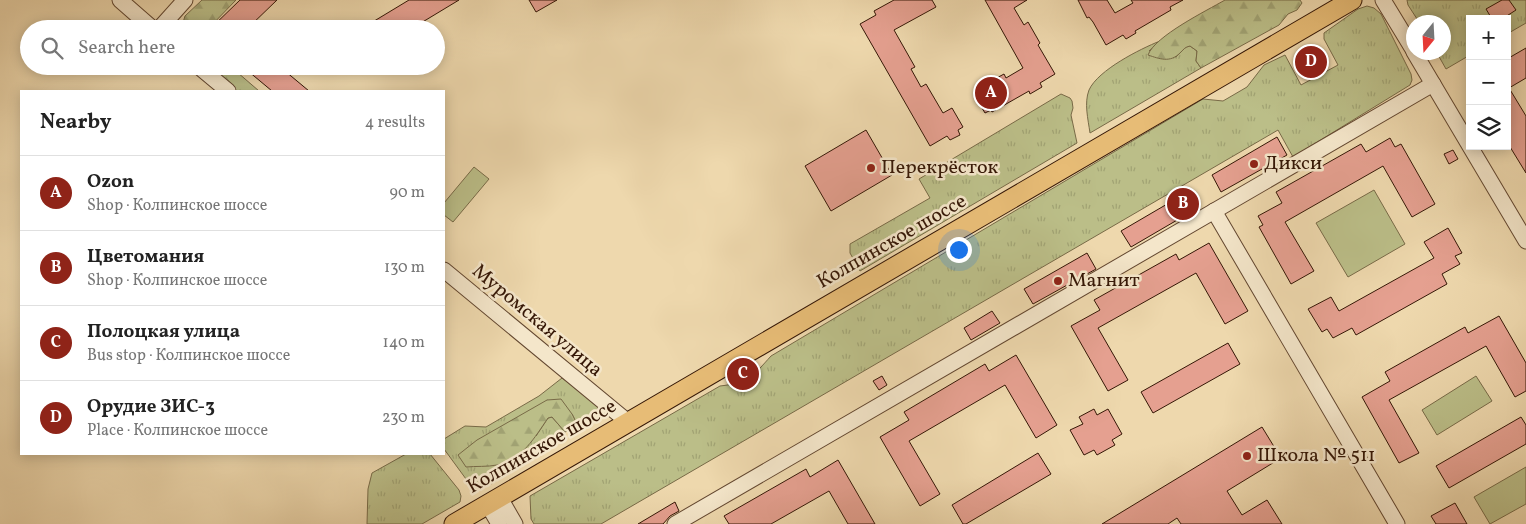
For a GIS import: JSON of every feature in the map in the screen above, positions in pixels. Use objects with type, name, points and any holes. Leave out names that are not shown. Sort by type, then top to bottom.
[{"type":"main road","name":"Колпинское шоссе","points":[[454,524],[1352,0]]},
{"type":"street","points":[[120,0],[143,20]]},
{"type":"street","points":[[167,20],[185,0]]},
{"type":"street","points":[[1383,0],[1406,39]]},
{"type":"street","points":[[1419,60],[1526,242]]},
{"type":"street","points":[[209,75],[227,90]]},
{"type":"street","points":[[675,524],[1433,84]]},
{"type":"street","points":[[1214,211],[1398,524]]},
{"type":"street","name":"Муромская улица","points":[[445,271],[628,422]]},
{"type":"street","points":[[494,502],[499,524]]},
{"type":"street","points":[[494,502],[515,524]]},
{"type":"green space","points":[[202,0],[236,0],[217,20],[184,20],[185,16]]},
{"type":"green space","points":[[1225,0],[1300,0],[1302,3],[1297,10],[1288,14],[1279,25],[1201,68],[1196,61],[1197,51],[1190,46],[1169,59],[1148,55],[1160,40],[1170,32]]},
{"type":"green space","points":[[1407,0],[1526,0],[1526,23],[1511,32],[1511,15],[1466,15],[1466,57],[1446,69],[1441,60],[1451,60],[1451,15],[1414,15]]},
{"type":"green space","points":[[1367,6],[1374,8],[1381,14],[1411,74],[1412,80],[1410,85],[1293,157],[1278,130],[601,524],[534,524],[531,519],[530,496],[720,386],[744,380],[759,369],[771,356],[1203,99],[1223,101],[1247,87],[1264,65],[1285,55],[1301,85],[1338,65],[1324,39],[1324,33],[1358,9]]},
{"type":"green space","points":[[1160,41],[1149,51],[1176,57],[1186,47],[1190,46],[1197,51],[1196,61],[1201,68],[1090,133],[1087,100],[1089,90],[1094,82],[1120,61]]},
{"type":"green space","points":[[216,75],[240,75],[258,90],[234,90]]},
{"type":"green space","points":[[1061,94],[1072,101],[1071,115],[1077,143],[860,271],[850,253],[850,244],[930,198],[919,179]]},
{"type":"green space","points":[[474,167],[489,179],[453,222],[445,216],[445,202]]},
{"type":"green space","points":[[1374,190],[1405,244],[1348,277],[1316,223]]},
{"type":"green space","points":[[1476,376],[1492,401],[1437,435],[1422,410]]},
{"type":"green space","points":[[562,378],[594,400],[598,407],[596,415],[578,426],[572,414],[547,400],[536,436],[548,418],[552,417],[565,432],[551,440],[550,445],[491,484],[477,483],[466,479],[445,450],[445,438],[465,426],[486,427],[539,396]]},
{"type":"green space","points":[[561,399],[578,426],[565,432],[552,417],[548,418],[533,440],[521,453],[497,465],[466,467],[458,455],[477,440],[547,400]]},
{"type":"green space","points":[[404,455],[431,455],[459,490],[460,502],[422,524],[367,524],[368,489],[372,473]]},
{"type":"green space","points":[[1526,467],[1526,504],[1490,524],[1474,497]]},
{"type":"building","points":[[240,0],[277,0],[256,20],[219,20]]},
{"type":"building","points":[[409,0],[459,0],[426,20],[376,20]]},
{"type":"building","points":[[529,0],[557,0],[536,12]]},
{"type":"building","points":[[894,0],[932,0],[936,7],[894,30],[915,67],[911,69],[921,87],[926,84],[943,113],[952,108],[963,127],[958,130],[960,135],[950,140],[947,136],[930,146],[860,24],[876,15],[874,11]]},
{"type":"building","points":[[985,0],[1027,0],[1014,8],[1024,25],[1028,22],[1040,43],[1038,45],[1055,74],[1040,83],[1042,87],[1030,94],[1029,91],[992,112],[991,110],[985,113],[975,96],[984,90],[982,86],[1004,74],[1006,78],[1023,68]]},
{"type":"building","points":[[1078,0],[1107,0],[1115,13],[1133,3],[1131,0],[1183,0],[1170,7],[1171,10],[1135,31],[1136,33],[1126,39],[1123,35],[1106,45],[1093,22],[1089,17],[1087,18]]},
{"type":"building","points":[[1502,0],[1509,0],[1516,10],[1508,15],[1490,15],[1486,9]]},
{"type":"building","points":[[1526,48],[1526,78],[1511,87],[1511,60],[1511,57]]},
{"type":"building","points":[[253,75],[290,75],[308,90],[271,90]]},
{"type":"building","points":[[1511,91],[1526,116],[1526,173],[1511,149]]},
{"type":"building","points":[[866,130],[892,175],[831,211],[805,166]]},
{"type":"building","points":[[1277,137],[1287,155],[1221,192],[1212,175]]},
{"type":"building","points":[[1390,138],[1395,147],[1401,144],[1435,204],[1412,217],[1383,166],[1285,222],[1314,271],[1291,284],[1259,227],[1263,225],[1258,216],[1282,203],[1276,192],[1361,144],[1366,152]]},
{"type":"building","points":[[1453,150],[1458,159],[1449,164],[1444,154]]},
{"type":"building","points":[[1186,193],[1196,209],[1131,247],[1121,231]]},
{"type":"building","points":[[1448,228],[1462,253],[1455,256],[1460,264],[1442,274],[1447,284],[1356,335],[1352,328],[1333,338],[1327,329],[1322,332],[1308,309],[1331,297],[1339,311],[1434,258],[1424,242]]},
{"type":"building","points":[[1209,243],[1248,311],[1225,324],[1196,273],[1098,328],[1128,380],[1108,391],[1071,326],[1100,310],[1094,300],[1176,254],[1179,260]]},
{"type":"building","points":[[1087,253],[1096,269],[1033,304],[1024,289]]},
{"type":"building","points":[[992,311],[1000,323],[971,340],[964,328]]},
{"type":"building","points":[[1499,316],[1526,363],[1526,391],[1515,397],[1486,346],[1389,400],[1419,453],[1399,463],[1362,397],[1390,381],[1385,372],[1465,327],[1468,333]]},
{"type":"building","points":[[1228,343],[1240,364],[1153,413],[1141,392]]},
{"type":"building","points":[[1016,355],[1057,425],[1036,438],[1005,385],[909,441],[940,494],[920,506],[880,437],[909,420],[904,412],[985,364],[989,371]]},
{"type":"building","points":[[882,376],[887,385],[879,390],[873,381]]},
{"type":"building","points":[[1094,409],[1097,415],[1108,409],[1122,434],[1112,440],[1115,445],[1097,455],[1094,450],[1084,455],[1070,430],[1083,424],[1079,417]]},
{"type":"building","points":[[1521,417],[1526,425],[1526,444],[1449,488],[1436,466]]},
{"type":"building","points":[[1262,427],[1281,458],[1227,491],[1242,515],[1267,500],[1282,524],[1181,524],[1177,518],[1168,524],[1102,524]]},
{"type":"building","points":[[1038,453],[1051,474],[963,524],[952,505]]},
{"type":"building","points":[[838,460],[875,524],[848,524],[829,491],[771,524],[729,524],[724,516],[806,469],[810,477]]},
{"type":"building","points":[[675,502],[679,511],[670,516],[663,524],[638,524]]},
{"type":"building","points":[[1455,503],[1467,524],[1436,524],[1431,516]]},
{"type":"place","name":"Орудие ЗИС-3","points":[[1311,62]]},
{"type":"place","name":"Ozon","points":[[991,93]]},
{"type":"place","name":"Дикси","points":[[1254,164]]},
{"type":"place","name":"Перекрёсток","points":[[871,168]]},
{"type":"place","name":"Цветомания","points":[[1183,204]]},
{"type":"place","name":"Магнит","points":[[1058,281]]},
{"type":"place","name":"Полоцкая улица","points":[[743,374]]},
{"type":"place","name":"Школа № 511","points":[[1247,456]]}]
